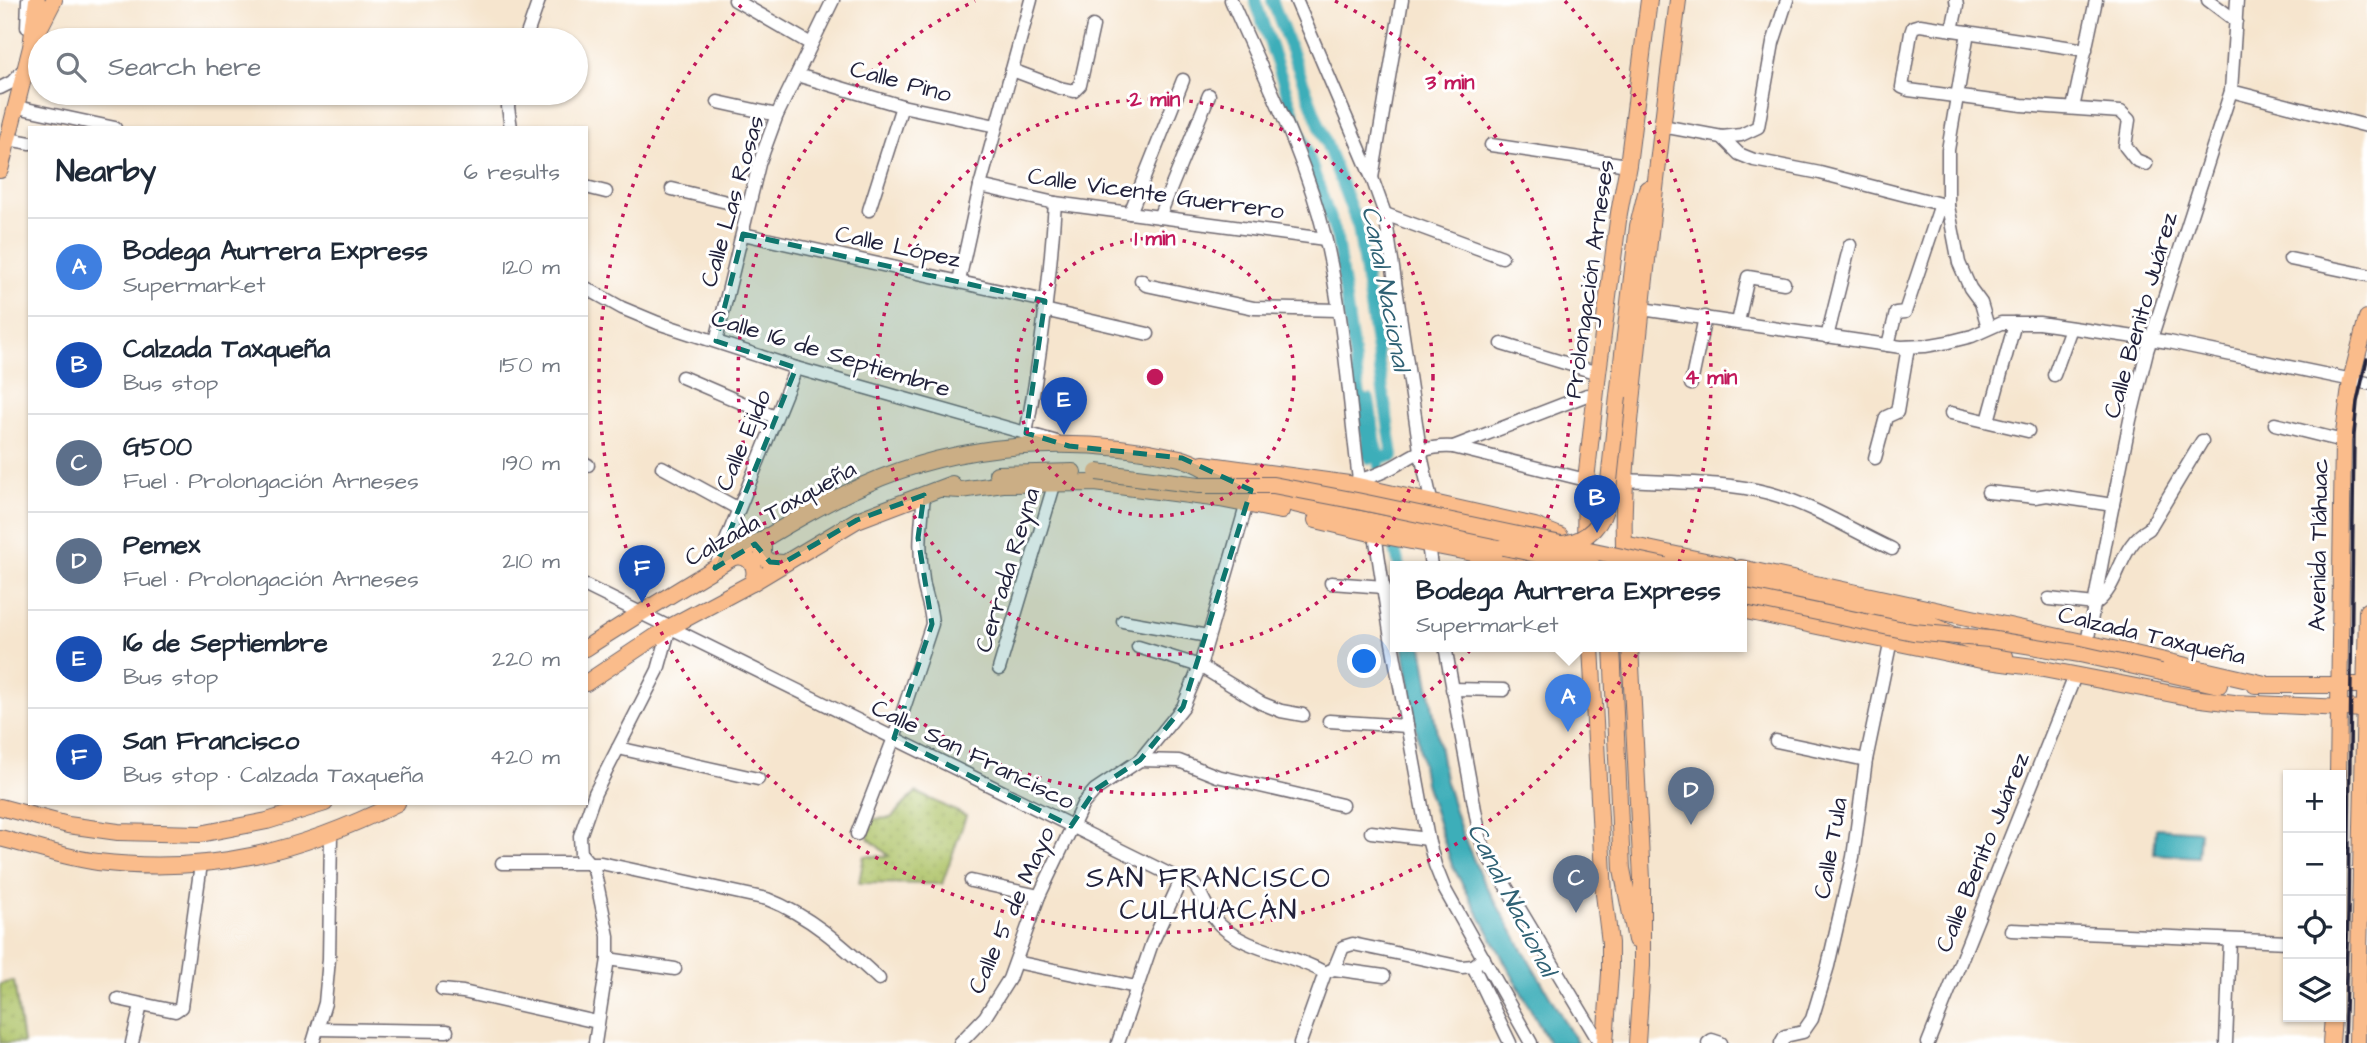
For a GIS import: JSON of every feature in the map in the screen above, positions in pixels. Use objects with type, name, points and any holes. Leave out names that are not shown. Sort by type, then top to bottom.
[{"type":"main road","points":[[33,28],[37,0]]},
{"type":"main road","points":[[40,28],[54,0]]},
{"type":"main road","name":"Prolongación Arneses","points":[[1586,561],[1586,480],[1598,373],[1619,213],[1629,165],[1649,0]]},
{"type":"main road","points":[[1625,561],[1625,480],[1659,150],[1678,0]]},
{"type":"main road","points":[[3,154],[28,57]]},
{"type":"main road","points":[[1554,544],[1571,543],[1587,536],[1603,517],[1608,500],[1638,226],[1659,150]]},
{"type":"main road","name":"Avenida Tláhuac","points":[[2338,770],[2343,441],[2359,381],[2367,318]]},
{"type":"main road","name":"Calzada Taxqueña","points":[[588,647],[640,612],[768,536],[867,483],[939,458],[998,448],[1069,446],[1150,453],[1198,464],[1354,482],[1432,505],[1535,526],[1560,536],[1571,550],[1579,550],[1584,539]]},
{"type":"main road","name":"Calzada Taxqueña","points":[[1198,464],[1268,497],[1570,561]]},
{"type":"main road","name":"Calzada Taxqueña","points":[[588,682],[670,627],[752,583],[857,520],[956,482],[1003,473],[1097,472],[1199,485],[1273,485],[1638,561]]},
{"type":"main road","name":"Calzada Taxqueña","points":[[943,489],[961,491],[1003,484],[1095,483],[1247,503],[1374,534],[1516,561]]},
{"type":"main road","points":[[1533,561],[1541,548],[1542,540],[1535,526]]},
{"type":"main road","points":[[768,536],[763,542],[763,556],[770,562],[783,563]]},
{"type":"main road","points":[[1623,544],[1706,561]]},
{"type":"main road","points":[[1504,547],[1547,561]]},
{"type":"main road","points":[[1667,561],[1679,555]]},
{"type":"main road","points":[[733,557],[741,556],[752,563],[755,571],[752,583]]},
{"type":"main road","name":"Calzada Taxqueña","points":[[1747,569],[2265,684]]},
{"type":"main road","name":"Calzada Taxqueña","points":[[1747,582],[1916,619],[2034,667]]},
{"type":"main road","name":"Calzada Taxqueña","points":[[1747,597],[1913,632],[1989,639],[2080,654],[2228,686],[2339,685],[2366,679]]},
{"type":"main road","name":"Calzada Taxqueña","points":[[1747,611],[1981,660],[2034,667],[2213,701],[2365,709]]},
{"type":"main road","name":"Avenida Tláhuac","points":[[2357,1043],[2367,611]]},
{"type":"main road","points":[[1591,652],[1609,943],[1610,974],[1605,1043]]},
{"type":"main road","points":[[1612,652],[1622,869],[1642,966]]},
{"type":"main road","points":[[1630,652],[1642,879],[1642,966],[1637,1043]]},
{"type":"main road","points":[[0,807],[68,825],[118,832],[200,834],[267,821],[319,805]]},
{"type":"main road","points":[[0,838],[97,862],[201,864],[279,851],[331,834],[393,805]]},
{"type":"main road","points":[[2331,1043],[2333,1022]]},
{"type":"street","points":[[0,88],[24,71],[28,0]]},
{"type":"street","points":[[528,28],[539,0]]},
{"type":"street","points":[[735,0],[811,44]]},
{"type":"street","name":"Calle Las Rosas","points":[[716,341],[759,164],[777,115],[833,0]]},
{"type":"street","points":[[959,281],[980,186],[1031,0]]},
{"type":"street","points":[[1231,0],[1306,175],[1325,239],[1338,310],[1354,482],[1381,473],[1420,450],[1434,446],[1453,447],[1586,480]]},
{"type":"street","points":[[1296,0],[1385,214],[1420,450],[1432,505]]},
{"type":"street","points":[[1372,178],[1402,0]]},
{"type":"street","points":[[1662,127],[1722,137],[1741,135],[1758,127],[1773,43],[1787,0]]},
{"type":"street","points":[[1952,30],[1956,0]]},
{"type":"street","points":[[2073,108],[2096,0]]},
{"type":"street","points":[[2208,0],[2236,21]]},
{"type":"street","name":"Calle Benito Juárez","points":[[2087,643],[2130,420],[2151,339],[2231,90],[2237,0]]},
{"type":"street","points":[[2086,50],[1920,25],[1913,27],[1902,86],[1909,90],[2022,105],[2121,112],[2129,120],[2125,146],[2136,160],[2146,164]]},
{"type":"street","points":[[1012,70],[1073,91],[1080,85],[1093,26]]},
{"type":"street","points":[[1968,32],[1948,150],[1945,205],[1959,263],[1970,288],[1981,303],[1988,327]]},
{"type":"street","name":"Calle Pino","points":[[797,75],[902,106],[996,126]]},
{"type":"street","points":[[1130,213],[1183,80]]},
{"type":"street","points":[[2231,90],[2367,126]]},
{"type":"street","points":[[1159,217],[1209,95]]},
{"type":"street","points":[[718,102],[777,115]]},
{"type":"street","points":[[508,105],[511,126]]},
{"type":"street","points":[[869,210],[902,106]]},
{"type":"street","points":[[16,107],[106,126]]},
{"type":"street","points":[[1722,137],[1739,154],[1754,160],[1820,173],[1945,205]]},
{"type":"street","points":[[3,154],[28,144]]},
{"type":"street","points":[[1491,145],[1629,165]]},
{"type":"street","name":"Calle Vicente Guerrero","points":[[980,186],[1055,203],[1325,239]]},
{"type":"street","points":[[588,188],[606,192]]},
{"type":"street","points":[[672,189],[748,207]]},
{"type":"street","points":[[1026,433],[1036,383],[1051,262],[1055,203]]},
{"type":"street","points":[[1888,345],[1896,313],[1905,312],[1945,205]]},
{"type":"street","points":[[1385,214],[1502,257]]},
{"type":"street","name":"Calle López","points":[[743,234],[959,281],[1148,334]]},
{"type":"street","points":[[1827,337],[1850,246]]},
{"type":"street","points":[[2290,259],[2367,275]]},
{"type":"street","points":[[1738,322],[1748,277],[1784,282]]},
{"type":"street","points":[[1141,280],[1146,285],[1254,308],[1338,310]]},
{"type":"street","name":"Calle 16 de Septiembre","points":[[588,289],[659,323],[796,368],[1069,446]]},
{"type":"street","points":[[1642,309],[1908,347],[1972,336],[2001,323],[2039,323],[2151,339],[2359,381]]},
{"type":"street","points":[[1691,384],[1705,317]]},
{"type":"street","points":[[1987,421],[2015,323]]},
{"type":"street","points":[[2054,375],[2071,328]]},
{"type":"street","points":[[1502,344],[1598,373]]},
{"type":"street","points":[[1875,458],[1886,417],[1897,412],[1908,347]]},
{"type":"street","name":"Calle Ejido","points":[[715,568],[737,508],[796,368]]},
{"type":"street","points":[[682,377],[775,417]]},
{"type":"street","points":[[1453,447],[1587,395]]},
{"type":"street","points":[[1951,413],[2028,431]]},
{"type":"street","points":[[2275,424],[2343,441]]},
{"type":"street","points":[[2049,599],[2095,604],[2106,596],[2136,536],[2149,529],[2202,441]]},
{"type":"street","points":[[662,467],[737,508]]},
{"type":"street","points":[[1625,480],[1736,487],[1770,493],[1892,549]]},
{"type":"street","name":"Cerrada Reyna","points":[[999,669],[1055,482]]},
{"type":"street","points":[[1988,492],[2035,497],[2047,495],[2113,505]]},
{"type":"street","points":[[857,834],[894,738],[932,624],[931,608],[923,584],[918,538],[924,495]]},
{"type":"street","name":"Calle 5 de Mayo","points":[[960,1043],[997,1001],[1016,962],[1039,896],[1083,804],[1095,790],[1140,760],[1183,707],[1200,666],[1247,503]]},
{"type":"street","points":[[1374,534],[1390,623]]},
{"type":"street","points":[[1428,544],[1431,561]]},
{"type":"street","points":[[1331,583],[1384,587]]},
{"type":"street","name":"Calle San Francisco","points":[[588,587],[1181,880],[1193,883],[1216,922],[1251,944],[1330,971],[1384,976]]},
{"type":"street","points":[[1123,621],[1208,636]]},
{"type":"street","points":[[595,1043],[608,959],[608,936],[594,869],[581,855],[580,836],[595,793],[658,670],[670,627]]},
{"type":"street","name":"Calle Tula","points":[[1782,1043],[1785,1036],[1803,1032],[1810,1023],[1828,966],[1853,857],[1866,760],[1891,640]]},
{"type":"street","points":[[1138,647],[1200,666],[1261,703],[1281,711],[1303,715]]},
{"type":"street","points":[[1395,652],[1434,865],[1445,890],[1531,1043]]},
{"type":"street","points":[[1446,652],[1480,837],[1486,853],[1600,1043]]},
{"type":"street","name":"Calle Benito Juárez","points":[[1928,1043],[2076,676]]},
{"type":"street","points":[[1452,689],[1503,690]]},
{"type":"street","points":[[1329,720],[1407,726]]},
{"type":"street","points":[[1776,741],[1866,760]]},
{"type":"street","points":[[618,748],[758,779]]},
{"type":"street","points":[[1140,760],[1179,761],[1217,776],[1342,805]]},
{"type":"street","points":[[1371,832],[1428,839]]},
{"type":"street","points":[[313,1043],[325,1003],[329,959],[331,834]]},
{"type":"street","points":[[502,863],[601,863],[767,899],[788,907],[838,942],[879,979]]},
{"type":"street","points":[[118,999],[175,1011],[181,1007],[201,864]]},
{"type":"street","points":[[1118,1043],[1152,943],[1181,880]]},
{"type":"street","points":[[971,881],[1039,896]]},
{"type":"street","points":[[2011,930],[2283,942]]},
{"type":"street","points":[[2226,1043],[2230,940]]},
{"type":"street","points":[[1300,1043],[1343,947],[1348,945],[1415,955],[1462,967],[1473,966],[1484,957]]},
{"type":"street","points":[[608,959],[675,969]]},
{"type":"street","points":[[1016,962],[1136,986]]},
{"type":"street","points":[[1473,966],[1510,1043]]},
{"type":"street","points":[[442,990],[463,992],[597,1022]]},
{"type":"street","points":[[132,1043],[141,1005]]},
{"type":"street","points":[[317,1029],[447,1031]]},
{"type":"street","points":[[1708,1043],[1712,1040],[1721,1043]]},
{"type":"highlighted area","points":[[743,234],[1045,301],[1026,433],[1069,446],[1182,458],[1251,490],[1183,707],[1140,760],[1095,790],[1071,826],[894,738],[932,624],[918,538],[924,495],[857,520],[783,563],[770,562],[755,544],[715,568],[796,368],[716,341]]},
{"type":"green space","points":[[916,792],[966,816],[942,884],[859,883],[864,856],[889,856],[868,838],[871,819],[891,818]]},
{"type":"green space","points":[[14,981],[23,1043],[0,1043],[0,984]]},
{"type":"water","name":"Canal Nacional","points":[[1404,652],[1423,652],[1445,779],[1462,833],[1481,877],[1577,1043],[1549,1043],[1452,865],[1425,783]]},
{"type":"water","points":[[2156,828],[2200,831],[2198,857],[2154,854]]},
{"type":"waterway","name":"Canal Nacional","points":[[1255,0],[1337,239],[1369,458],[1393,456],[1358,227],[1272,0]]},
{"type":"waterway","name":"Canal Nacional","points":[[1369,400],[1379,465]]},
{"type":"waterway","name":"Canal Nacional","points":[[1395,549],[1398,561]]},
{"type":"railway","points":[[2344,1043],[2354,435],[2357,402],[2367,359]]},
{"type":"place","name":"16 de Septiembre","points":[[1064,435]]},
{"type":"place","name":"Calzada Taxqueña","points":[[1597,533]]},
{"type":"place","name":"San Francisco","points":[[642,603]]},
{"type":"place","name":"Bodega Aurrera Express","points":[[1568,732]]},
{"type":"place","name":"Pemex","points":[[1691,825]]},
{"type":"place","name":"G500","points":[[1576,913]]},
{"type":"district","name":"SAN FRANCISCO CULHUACÁN","points":[[1209,893]]}]
